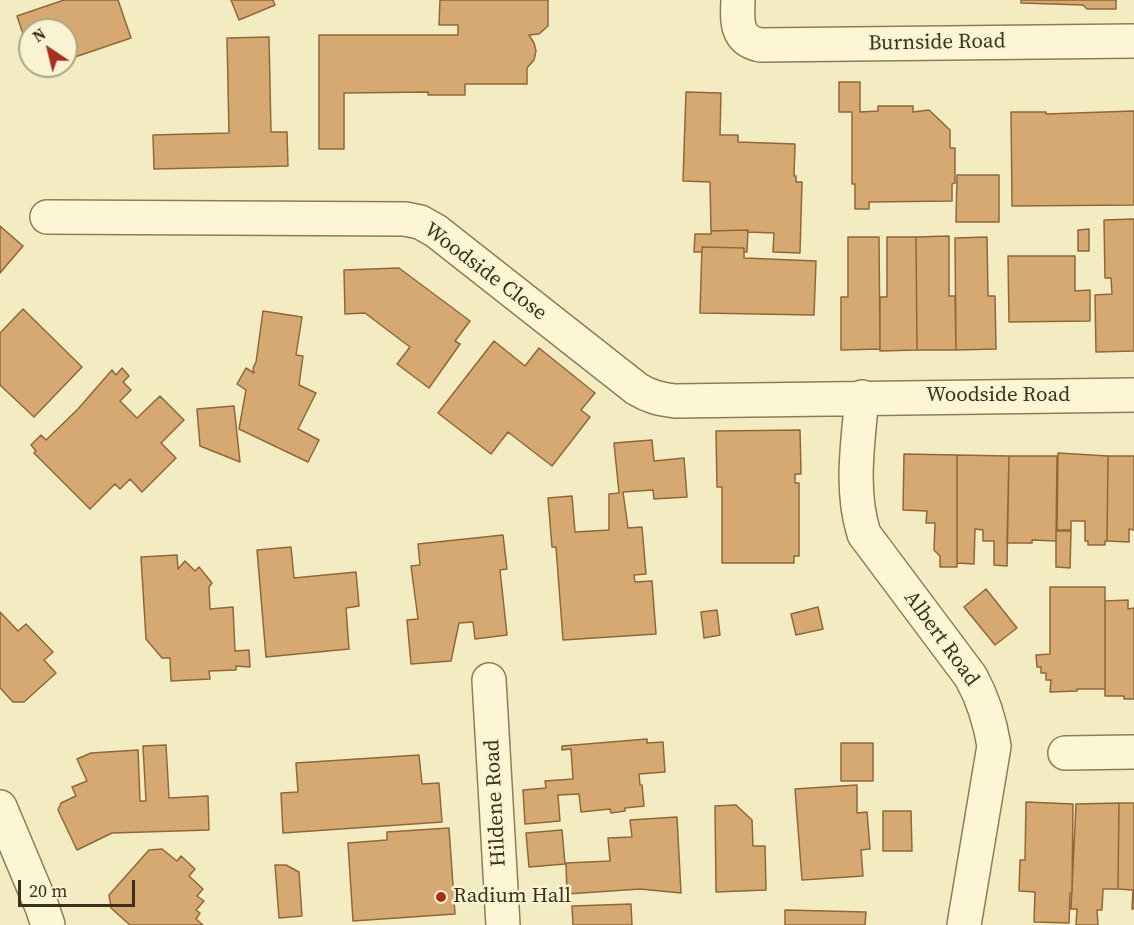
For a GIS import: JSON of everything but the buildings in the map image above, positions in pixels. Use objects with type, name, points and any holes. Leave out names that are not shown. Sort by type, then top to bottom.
[{"type":"street","name":"Burnside Road","points":[[738,0],[737,16],[742,37],[750,43],[760,45],[1134,41]]},
{"type":"street","name":"Woodside Close","points":[[47,217],[405,219],[420,222],[435,231],[649,396],[675,400],[862,398]]},
{"type":"street","name":"Woodside Road","points":[[862,398],[1134,396]]},
{"type":"street","name":"Albert Road","points":[[862,398],[856,495],[858,517],[864,534],[971,677],[979,690],[991,726],[994,746],[964,925]]},
{"type":"street","name":"Hildene Road","points":[[489,680],[503,925]]},
{"type":"street","points":[[1065,753],[1134,752]]},
{"type":"street","points":[[0,807],[48,925]]},
{"type":"place","name":"Radium Hall","points":[[441,897]]}]
